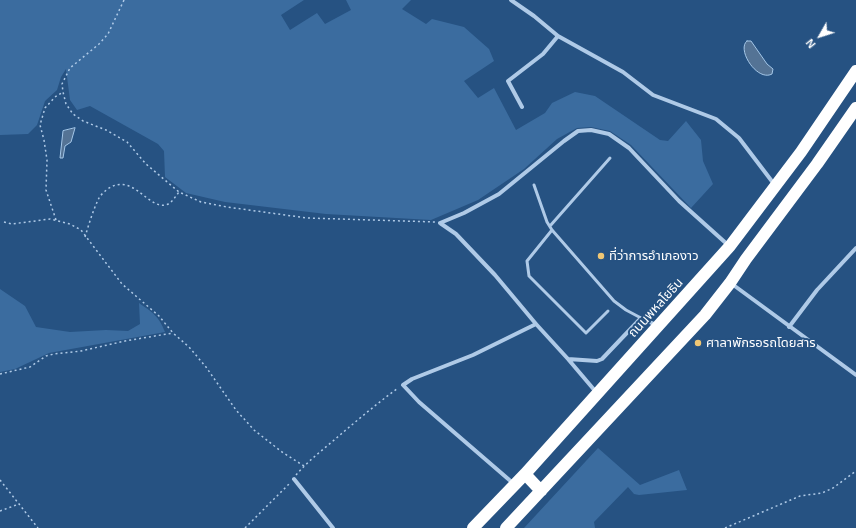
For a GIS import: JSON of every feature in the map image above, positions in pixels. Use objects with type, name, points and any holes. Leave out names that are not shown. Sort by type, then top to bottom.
[{"type":"highway","name":"ถนนพหลโยธิน","points":[[473,528],[515,485],[598,394],[730,246],[801,152],[856,71]]},
{"type":"highway","points":[[506,528],[705,315],[817,164],[856,108]]},
{"type":"highway","points":[[525,474],[541,491]]},
{"type":"street","points":[[511,0],[534,16],[558,36],[623,72],[653,95],[716,120],[739,138],[775,186]]},
{"type":"street","points":[[522,108],[508,81],[543,54],[558,36]]},
{"type":"street","points":[[440,222],[464,213],[499,194],[578,131],[592,130],[609,134],[629,148],[679,201],[730,246]]},
{"type":"street","points":[[440,222],[456,234],[495,275],[598,394]]},
{"type":"street","points":[[789,327],[817,290],[856,248]]},
{"type":"street","points":[[730,283],[856,375]]},
{"type":"street","points":[[568,358],[597,361],[602,359],[641,318],[658,326]]},
{"type":"street","points":[[515,485],[419,402],[403,385],[412,378],[473,355],[536,324]]},
{"type":"street","points":[[294,478],[333,528]]},
{"type":"lane","points":[[550,226],[610,158]]},
{"type":"lane","points":[[534,185],[552,230],[614,301],[626,310],[641,318]]},
{"type":"lane","points":[[552,230],[527,261],[529,276],[586,333],[608,312]]},
{"type":"path","points":[[124,0],[108,34],[99,44],[70,68],[62,84],[66,104],[73,114],[83,121],[106,130],[127,142],[146,164],[179,192],[201,202],[308,218],[440,222]]},
{"type":"path","points":[[56,220],[46,190],[47,160],[40,125],[45,108],[55,97],[63,92]]},
{"type":"path","points":[[85,237],[100,198],[109,188],[119,184],[129,185],[159,205],[166,205],[173,200],[179,192]]},
{"type":"path","points":[[4,222],[12,224],[50,219],[70,224],[81,230],[122,284],[159,316],[173,333],[189,347],[206,367],[236,410],[254,430],[282,452],[304,466]]},
{"type":"path","points":[[0,374],[30,367],[46,356],[54,354],[173,333]]},
{"type":"path","points":[[245,528],[290,484],[304,466],[379,402],[403,385]]},
{"type":"path","points":[[725,528],[800,496],[822,492],[833,488],[856,471]]},
{"type":"path","points":[[0,480],[38,528]]},
{"type":"path","points":[[0,511],[19,504]]},
{"type":"shaded area","points":[[0,0],[304,0],[281,15],[290,30],[317,13],[325,24],[351,10],[346,0],[411,0],[402,9],[426,24],[432,19],[464,27],[489,49],[494,61],[464,81],[478,98],[494,88],[516,130],[545,113],[552,103],[575,92],[595,96],[660,140],[668,141],[686,121],[701,140],[703,161],[713,184],[691,208],[631,145],[610,131],[591,127],[577,128],[557,139],[524,169],[478,200],[431,220],[326,214],[225,202],[186,193],[165,177],[164,151],[158,144],[90,106],[77,110],[70,100],[66,69],[61,77],[57,90],[45,101],[37,125],[28,134],[0,135]]},
{"type":"shaded area","points":[[747,41],[751,41],[767,64],[773,69],[772,74],[766,75],[760,73],[750,64],[744,51],[744,45]]},
{"type":"shaded area","points":[[75,128],[71,142],[65,146],[63,158],[60,158],[63,131]]},
{"type":"shaded area","points":[[0,289],[25,306],[36,327],[70,332],[106,330],[128,331],[140,324],[139,303],[155,315],[165,332],[49,353],[15,369],[0,372]]},
{"type":"shaded area","points":[[598,448],[640,485],[679,470],[687,490],[639,495],[634,494],[628,487],[594,522],[595,528],[524,528]]},
{"type":"place","name":"ที่ว่าการอำเภองาว","points":[[601,256]]},
{"type":"place","name":"ศาลาพักรอรถโดยสาร","points":[[698,343]]}]
